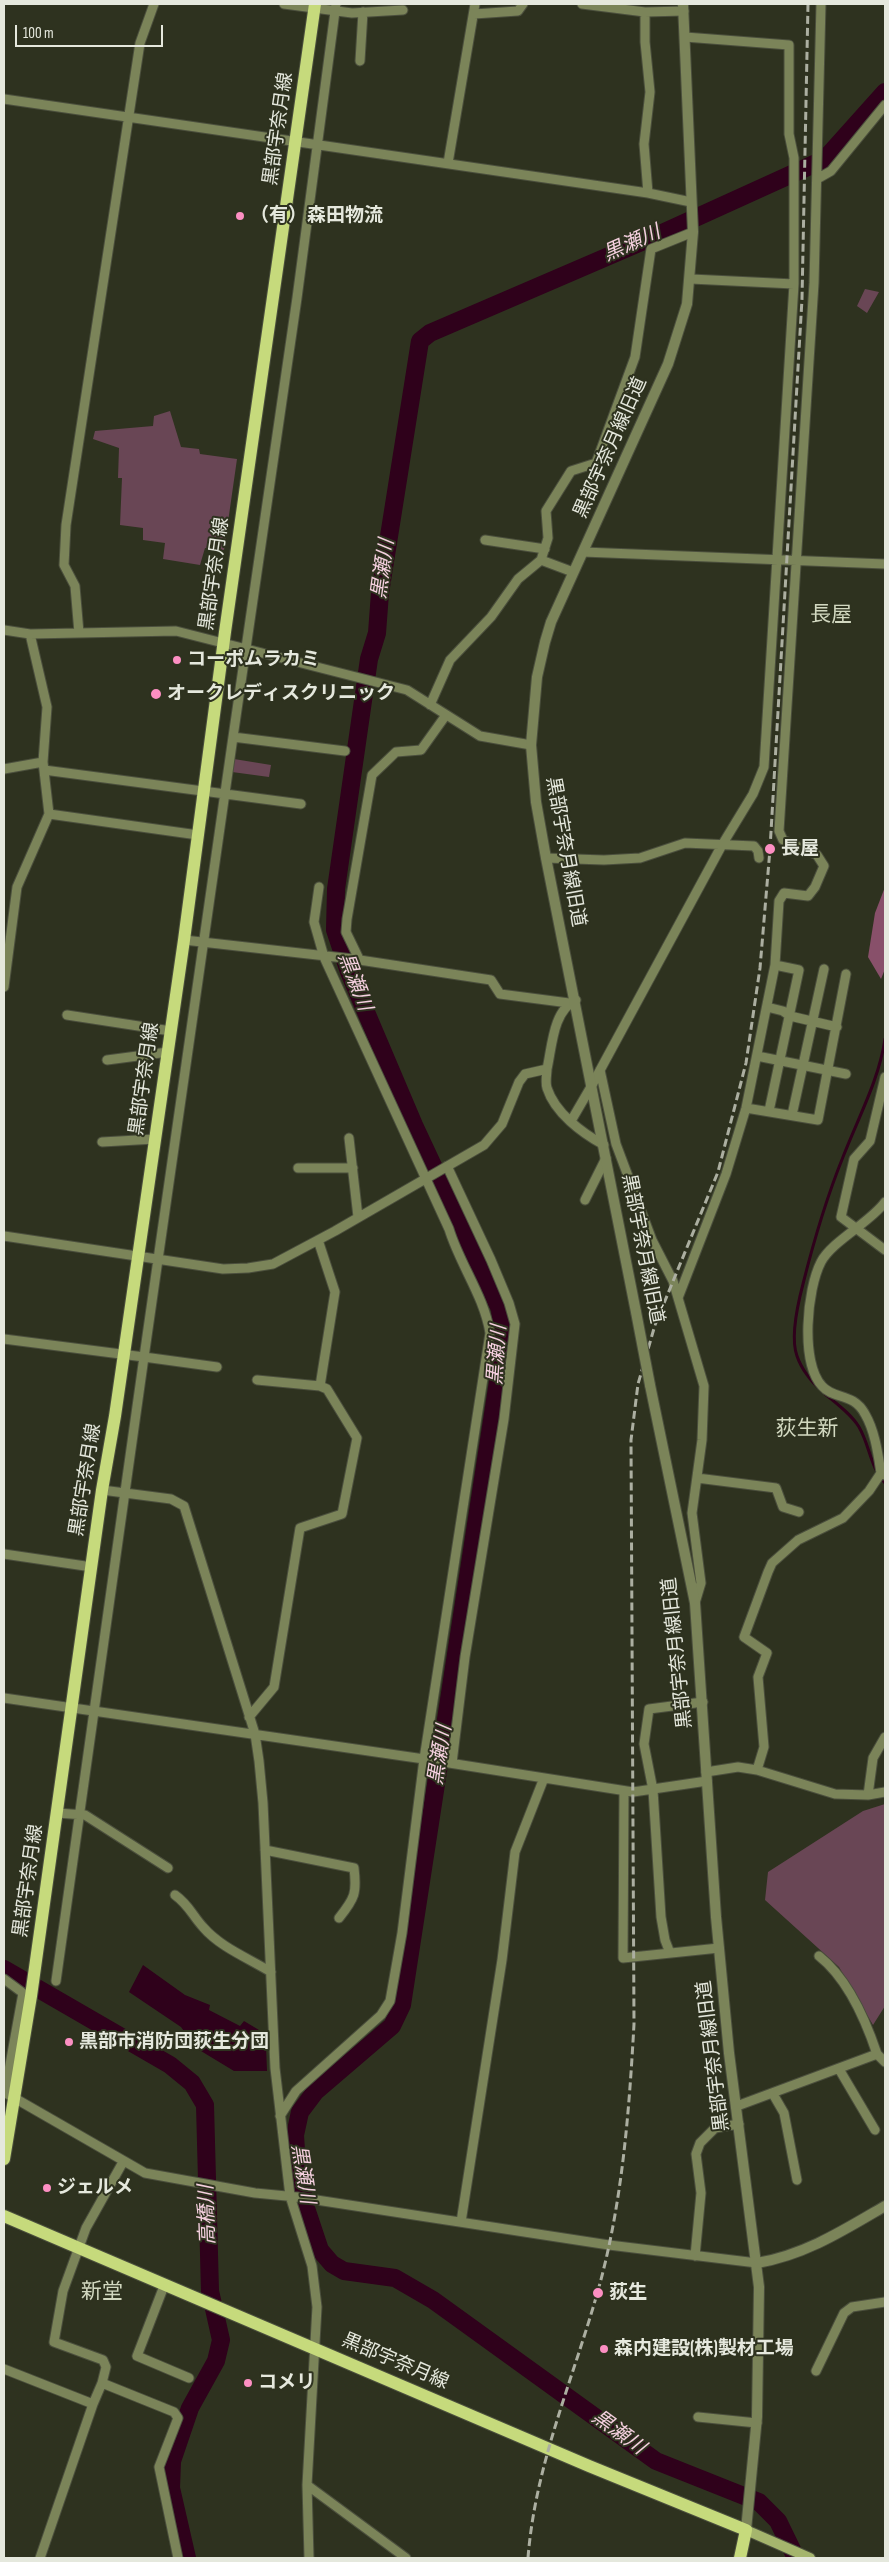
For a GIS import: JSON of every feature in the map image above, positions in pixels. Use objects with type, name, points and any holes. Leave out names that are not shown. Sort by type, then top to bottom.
[{"type":"main road","name":"黒部宇奈月線","points":[[4,2159],[8,2094],[57,1813],[73,1707],[102,1490],[124,1355],[184,940],[224,642],[315,6]]},
{"type":"main road","name":"黒部宇奈月線","points":[[4,2216],[164,2286],[746,2530]]},
{"type":"main road","points":[[740,2558],[746,2530],[807,2557]]},
{"type":"street","points":[[79,633],[75,586],[64,565],[66,525],[140,43],[154,4]]},
{"type":"street","points":[[284,4],[336,7],[363,12],[403,10]]},
{"type":"street","points":[[448,163],[475,4]]},
{"type":"street","points":[[474,14],[518,12],[523,4]]},
{"type":"street","points":[[582,4],[645,12],[684,8]]},
{"type":"street","points":[[678,1298],[726,1174],[746,1108],[775,965],[779,901],[784,893],[808,896],[815,887],[824,866],[817,855],[783,840],[779,832],[814,283],[821,4]]},
{"type":"street","points":[[56,1981],[78,1814],[245,647],[297,298],[316,144],[336,7]]},
{"type":"street","name":"黒部宇奈月線旧道","points":[[684,8],[693,232],[691,279],[680,330],[668,364],[551,622],[537,677],[531,745],[536,802],[572,1002],[592,1086],[650,1386],[695,1603],[719,1948],[757,2262],[760,2311],[757,2423],[746,2530]]},
{"type":"street","points":[[360,61],[363,12]]},
{"type":"street","points":[[645,12],[645,42],[650,92],[644,144],[648,192]]},
{"type":"street","points":[[570,1121],[592,1086],[722,845],[753,794],[764,767],[794,284],[794,158],[789,134],[790,45],[685,37]]},
{"type":"street","points":[[4,99],[648,192],[691,202]]},
{"type":"street","points":[[817,176],[831,171],[885,105]]},
{"type":"street","points":[[430,706],[450,660],[491,617],[518,578],[541,560],[548,538],[546,511],[571,471],[596,463],[635,357],[651,249],[693,232]]},
{"type":"street","points":[[691,279],[794,284]]},
{"type":"street","points":[[485,540],[545,549]]},
{"type":"street","points":[[582,552],[885,564]]},
{"type":"street","points":[[541,560],[573,572]]},
{"type":"street","points":[[4,630],[30,634],[176,631],[245,647],[406,690],[480,736],[531,745]]},
{"type":"street","points":[[4,987],[17,887],[49,814],[44,766],[47,707],[30,634]]},
{"type":"street","points":[[356,960],[346,932],[372,775],[396,752],[420,750],[446,715]]},
{"type":"street","points":[[233,737],[346,752]]},
{"type":"street","points":[[4,769],[44,766],[300,804]]},
{"type":"street","points":[[49,814],[198,835]]},
{"type":"street","points":[[546,858],[604,860],[640,858],[685,843],[754,846],[758,850],[759,858]]},
{"type":"street","points":[[280,2116],[296,2092],[381,2015],[390,2001],[402,1933],[426,1759],[490,1333],[488,1318],[328,958],[314,922],[319,887]]},
{"type":"street","points":[[184,940],[356,960],[491,980],[500,994],[572,1002]]},
{"type":"street","points":[[769,1111],[799,970],[775,965]]},
{"type":"street","points":[[792,1115],[824,968]]},
{"type":"street","points":[[746,1108],[818,1120],[846,974]]},
{"type":"street","points":[[572,1002],[559,1017],[547,1068],[546,1087],[554,1102],[570,1121],[586,1136],[604,1145]]},
{"type":"street","points":[[767,1007],[783,1011],[790,1016],[837,1027]]},
{"type":"street","points":[[67,1016],[171,1031]]},
{"type":"street","points":[[107,1060],[168,1052]]},
{"type":"street","points":[[757,1056],[846,1074]]},
{"type":"street","points":[[4,1236],[223,1269],[273,1264],[484,1145],[502,1124],[519,1082],[526,1074],[547,1068]]},
{"type":"street","points":[[600,1070],[616,1144],[652,1240],[673,1281],[704,1386],[702,1440],[692,1513],[701,1583],[695,1603]]},
{"type":"street","points":[[885,1077],[870,1141],[854,1159],[845,1192],[841,1217],[885,1250]]},
{"type":"street","points":[[349,1138],[358,1217]]},
{"type":"street","points":[[102,1142],[155,1139]]},
{"type":"street","points":[[585,1200],[606,1158]]},
{"type":"street","points":[[446,1167],[491,1260],[509,1303],[515,1324],[504,1419],[465,1657],[454,1763]]},
{"type":"street","points":[[298,1168],[353,1168]]},
{"type":"street","points":[[757,1770],[764,1747],[758,1677],[767,1653],[744,1637],[768,1572],[772,1563],[798,1540],[842,1518],[883,1474],[866,1414],[853,1399],[823,1388],[814,1373],[810,1358],[808,1329],[815,1277],[822,1260],[885,1202]]},
{"type":"street","points":[[318,1240],[335,1292],[320,1386]]},
{"type":"street","points":[[4,1339],[217,1368]]},
{"type":"street","points":[[249,1717],[274,1687],[300,1528],[342,1514],[358,1438],[327,1389],[320,1386],[257,1380]]},
{"type":"street","points":[[697,1478],[776,1488],[783,1508],[799,1512]]},
{"type":"street","points":[[102,1490],[171,1499],[184,1506],[255,1734],[263,1803],[275,2068],[280,2116],[294,2196],[312,2266],[317,2306],[307,2485],[309,2558]]},
{"type":"street","points":[[4,1554],[92,1567]]},
{"type":"street","points":[[4,1698],[454,1763],[624,1791],[653,1790],[738,1767],[757,1770],[835,1794],[868,1795],[885,1792]]},
{"type":"street","points":[[670,1953],[665,1940],[662,1917],[653,1790],[644,1744],[649,1709],[703,1702]]},
{"type":"street","points":[[868,1795],[873,1758],[885,1736]]},
{"type":"street","points":[[461,2222],[502,1960],[515,1852],[544,1778]]},
{"type":"street","points":[[624,1791],[623,1958],[719,1948]]},
{"type":"street","points":[[57,1813],[85,1815],[168,1868]]},
{"type":"street","points":[[265,1850],[354,1868],[356,1888],[353,1901],[339,1918]]},
{"type":"street","points":[[175,1895],[188,1904],[202,1927],[216,1939],[271,1972]]},
{"type":"street","points":[[819,1956],[829,1964],[843,1985],[872,2038],[877,2054],[885,2062]]},
{"type":"street","points":[[4,1979],[23,1993],[8,2094],[124,2162],[145,2172],[255,2193],[294,2196],[695,2256],[757,2262],[796,2254],[885,2206]]},
{"type":"street","points":[[737,2106],[877,2054]]},
{"type":"street","points":[[839,2069],[875,2130]]},
{"type":"street","points":[[773,2094],[784,2113],[797,2180]]},
{"type":"street","points":[[695,2256],[702,2193],[696,2154],[700,2143],[715,2128],[739,2124]]},
{"type":"street","points":[[40,2558],[106,2367],[103,2360],[54,2342],[61,2298],[86,2228],[124,2162]]},
{"type":"street","points":[[164,2286],[137,2356],[189,2378]]},
{"type":"street","points":[[816,2371],[844,2313],[852,2307],[885,2302]]},
{"type":"street","points":[[4,2370],[93,2404]]},
{"type":"street","points":[[102,2383],[174,2412],[178,2418],[159,2467],[178,2558]]},
{"type":"street","points":[[698,2417],[757,2423]]},
{"type":"street","points":[[307,2485],[406,2558]]},
{"type":"shaded area","points":[[865,289],[879,292],[867,313],[857,306]]},
{"type":"shaded area","points":[[170,411],[181,447],[199,449],[200,454],[237,459],[224,550],[205,548],[200,565],[163,559],[165,543],[143,540],[143,528],[120,525],[122,478],[118,478],[119,448],[93,439],[95,431],[153,426],[154,416]]},
{"type":"shaded area","points":[[234,759],[271,765],[269,777],[232,772]]},
{"type":"shaded area","points":[[885,887],[885,969],[881,979],[868,957],[875,913]]},
{"type":"shaded area","points":[[885,1804],[885,2006],[873,2025],[839,1967],[765,1900],[768,1872],[863,1811]]},
{"type":"shaded area","points":[[143,1965],[185,1995],[210,2005],[209,2010],[240,2026],[244,2021],[259,2030],[254,2039],[266,2046],[267,2071],[234,2071],[196,2048],[181,2027],[129,1992]]},
{"type":"waterway","name":"黒瀬川","points":[[796,2558],[778,2521],[759,2502],[656,2461],[433,2300],[395,2278],[344,2271],[332,2264],[320,2250],[306,2208],[297,2166],[295,2135],[300,2112],[315,2092],[392,2026],[402,2005],[503,1349],[500,1309],[414,1125],[349,972],[335,930],[336,889],[369,659],[377,633],[380,593],[420,341],[430,333],[660,234],[825,159],[885,92]]},
{"type":"waterway","points":[[821,1390],[807,1374],[797,1356],[794,1339],[797,1310],[811,1252],[826,1204],[873,1084],[885,1039]]},
{"type":"waterway","points":[[825,1394],[856,1422],[866,1442],[876,1470],[885,1483]]},
{"type":"waterway","name":"高橋川","points":[[4,1969],[170,2065],[192,2083],[205,2105],[210,2291],[221,2340],[216,2361],[190,2408],[172,2461],[171,2488],[187,2558]]},
{"type":"railway","points":[[528,2558],[538,2490],[546,2457],[606,2261],[613,2228],[627,2126],[634,2024],[631,1440],[638,1384],[655,1325],[718,1172],[746,1063],[760,968],[770,849],[802,299],[808,4]]},
{"type":"place","name":"（有）森田物流","points":[[240,216]]},
{"type":"place","name":"コーポムラカミ","points":[[177,660]]},
{"type":"place","name":"オークレディスクリニック","points":[[156,694]]},
{"type":"place","name":"長屋","points":[[770,849]]},
{"type":"place","name":"黒部市消防団荻生分団","points":[[69,2042]]},
{"type":"place","name":"ジェルメ","points":[[47,2188]]},
{"type":"place","name":"荻生","points":[[598,2293]]},
{"type":"place","name":"森内建設(株)製材工場","points":[[604,2349]]},
{"type":"place","name":"コメリ","points":[[248,2383]]},
{"type":"district","name":"長屋","points":[[831,616]]},
{"type":"district","name":"荻生新","points":[[807,1430]]},
{"type":"district","name":"新堂","points":[[102,2293]]}]
